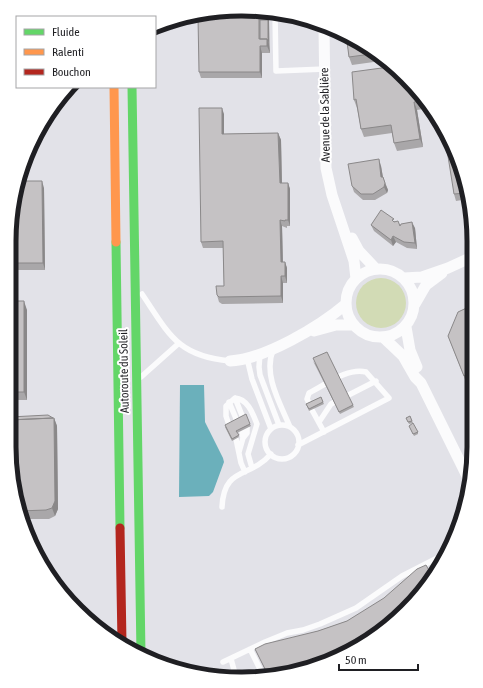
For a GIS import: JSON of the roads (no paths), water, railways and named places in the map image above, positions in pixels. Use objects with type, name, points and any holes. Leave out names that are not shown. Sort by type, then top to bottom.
[{"type":"highway","name":"Autoroute du Soleil","points":[[114,88],[122,638]]},
{"type":"highway","name":"Autoroute du Soleil","points":[[132,88],[141,648]]},
{"type":"highway","points":[[108,389],[109,403],[119,439]]},
{"type":"street","name":"Avenue de la Sablière","points":[[324,32],[326,168],[332,195],[343,224],[354,261],[356,278]]},
{"type":"street","name":"Avenue de la Sablière","points":[[343,224],[359,251],[376,269]]},
{"type":"street","points":[[404,278],[422,277],[467,259]]},
{"type":"street","points":[[415,304],[410,286],[404,278],[386,269],[376,269],[365,272],[356,278],[350,286],[346,304],[348,315],[354,325],[367,335],[384,338],[399,332],[406,327],[411,320],[415,304],[426,286],[448,268]]},
{"type":"street","points":[[309,332],[346,304]]},
{"type":"street","points":[[230,361],[247,358],[309,332],[336,325],[354,325]]},
{"type":"street","points":[[406,327],[407,341],[420,374],[421,383]]},
{"type":"street","points":[[384,338],[403,356],[415,377],[421,383],[465,473]]},
{"type":"lane","points":[[275,19],[276,71],[325,69]]},
{"type":"lane","points":[[135,284],[178,344],[186,350],[200,356],[230,361]]},
{"type":"lane","points":[[136,382],[178,344]]},
{"type":"lane","points":[[274,347],[268,364],[270,374],[290,427],[297,434],[298,445],[295,452],[287,458],[276,457],[271,454],[266,444],[266,439],[271,429],[279,425],[290,427]]},
{"type":"lane","points":[[260,353],[260,375],[279,425]]},
{"type":"lane","points":[[247,358],[252,379],[271,429]]},
{"type":"lane","points":[[298,445],[324,432],[389,398],[366,372],[354,371],[310,393],[307,399],[324,432]]},
{"type":"lane","points":[[319,422],[331,404],[376,382]]},
{"type":"lane","points":[[229,402],[240,420],[235,398]]},
{"type":"lane","points":[[229,425],[226,416],[226,406],[235,398],[240,398],[247,404],[257,424],[248,454],[252,468]]},
{"type":"lane","points":[[239,454],[243,438],[247,433],[245,429]]},
{"type":"lane","points":[[236,439],[245,472]]},
{"type":"lane","points":[[222,507],[222,495],[229,480],[265,461],[271,454]]},
{"type":"lane","points":[[223,662],[287,633],[320,624],[356,608],[402,576],[438,558]]},
{"type":"lane","points":[[250,649],[261,671]]},
{"type":"lane","points":[[231,658],[235,672]]},
{"type":"water","points":[[180,385],[204,385],[205,422],[224,462],[213,492],[209,496],[179,497]]}]
